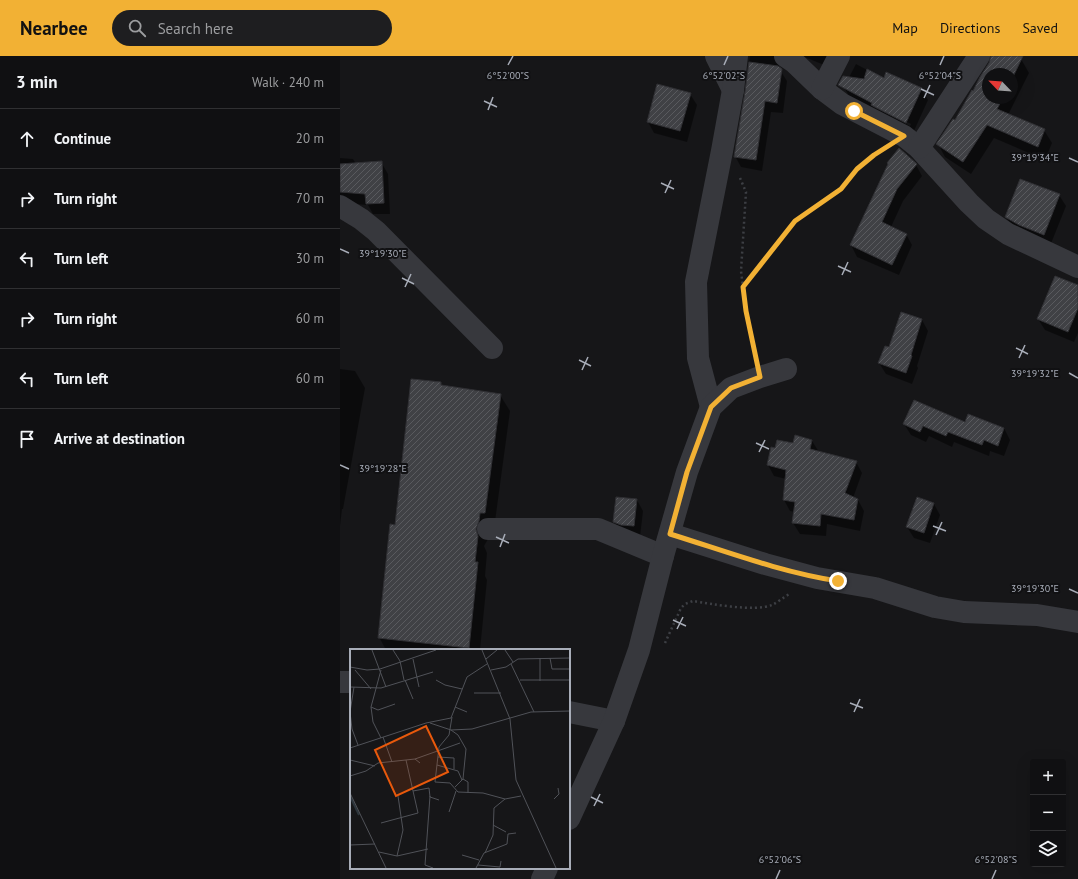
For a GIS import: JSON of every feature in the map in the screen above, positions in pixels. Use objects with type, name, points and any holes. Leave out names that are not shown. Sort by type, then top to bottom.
[{"type":"street","points":[[716,56],[733,90]]},
{"type":"street","points":[[711,407],[698,358],[696,282],[722,151],[733,90],[737,56]]},
{"type":"street","points":[[785,56],[794,62],[822,89],[842,104],[911,142],[986,219],[1008,234],[1078,267]]},
{"type":"street","points":[[822,89],[839,56]]},
{"type":"street","points":[[911,142],[979,56]]},
{"type":"street","points":[[340,206],[361,219],[376,231],[492,348]]},
{"type":"street","points":[[570,817],[614,720],[639,650],[663,556],[687,472],[711,407],[731,388],[786,369]]},
{"type":"street","points":[[488,529],[598,529],[663,556]]},
{"type":"street","points":[[670,534],[765,564],[817,578],[875,588],[935,607],[964,612],[1037,615],[1078,622]]},
{"type":"street","points":[[570,712],[614,720]]},
{"type":"street","points":[[542,879],[547,869]]},
{"type":"path","points":[[743,287],[795,221],[841,189],[857,169],[874,155],[911,142]]},
{"type":"path","points":[[722,151],[738,175],[746,192],[741,271],[746,311],[760,377]]},
{"type":"path","points":[[639,650],[662,646],[681,608],[685,604],[693,601],[750,608],[771,605],[817,578]]},
{"type":"building","points":[[991,56],[1023,56],[1017,68],[986,68]]},
{"type":"building","points":[[749,62],[778,66],[782,69],[777,103],[765,101],[756,160],[734,157]]},
{"type":"building","points":[[867,69],[884,78],[886,72],[922,88],[906,123],[871,105],[872,103],[838,85],[843,76],[864,79]]},
{"type":"building","points":[[982,74],[982,104],[1000,104],[997,109],[1045,129],[1038,147],[987,125],[963,162],[936,144],[953,119],[955,120]]},
{"type":"building","points":[[657,84],[691,93],[680,131],[647,122]]},
{"type":"building","points":[[899,148],[917,164],[897,189],[882,222],[907,234],[892,265],[850,245],[888,164],[887,163]]},
{"type":"building","points":[[382,161],[384,203],[366,204],[365,194],[340,192],[340,164]]},
{"type":"building","points":[[1020,179],[1060,194],[1044,235],[1019,225],[1005,217]]},
{"type":"building","points":[[1055,276],[1078,285],[1078,308],[1068,332],[1037,319]]},
{"type":"building","points":[[901,312],[922,319],[906,373],[878,363],[885,346],[889,347]]},
{"type":"building","points":[[411,379],[441,382],[441,385],[501,394],[485,513],[480,513],[476,529],[478,536],[475,562],[478,562],[469,648],[378,638],[390,524],[395,525]]},
{"type":"building","points":[[914,400],[965,422],[968,414],[1004,428],[998,446],[984,440],[982,445],[948,432],[946,436],[923,426],[920,432],[903,424]]},
{"type":"building","points":[[795,435],[812,440],[810,449],[857,461],[845,493],[858,499],[854,520],[821,514],[820,526],[792,523],[795,502],[783,500],[786,470],[767,465],[771,447],[775,448],[777,440],[793,443]]},
{"type":"building","points":[[616,497],[637,499],[634,526],[621,525],[613,522]]},
{"type":"building","points":[[917,497],[934,503],[924,533],[906,527]]},
{"type":"route","points":[[838,581],[817,578],[765,564],[670,534],[687,472],[711,407],[731,388],[760,377],[746,311],[743,287],[795,221],[841,189],[857,169],[874,155],[904,136],[854,111]]}]
